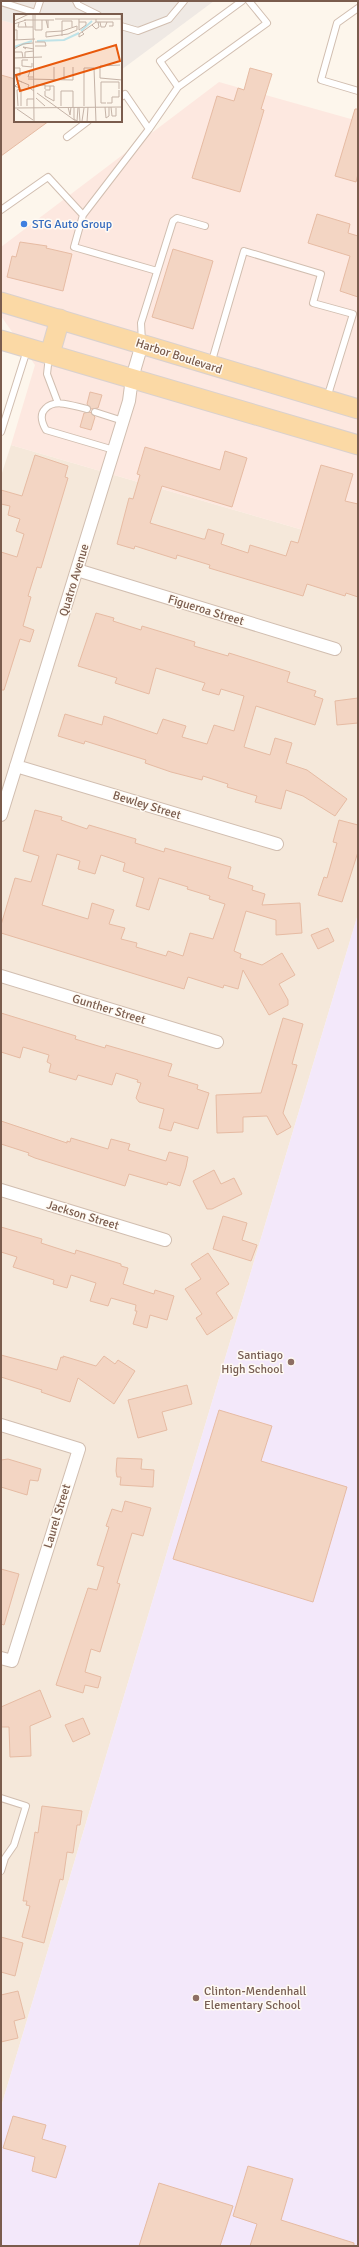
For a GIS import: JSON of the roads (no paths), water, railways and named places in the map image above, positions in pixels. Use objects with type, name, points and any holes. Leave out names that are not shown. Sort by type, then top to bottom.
[{"type":"main road","name":"Harbor Boulevard","points":[[1,302],[210,366],[358,409]]},
{"type":"main road","points":[[50,354],[60,319]]},
{"type":"main road","points":[[1,340],[358,445]]},
{"type":"street","name":"Quatro Avenue","points":[[1,815],[129,401],[132,378],[142,344]]},
{"type":"street","name":"Figueroa Street","points":[[77,570],[336,649]]},
{"type":"street","name":"Bewley Street","points":[[16,766],[277,844]]},
{"type":"street","name":"Gunther Street","points":[[1,976],[217,1042]]},
{"type":"street","name":"Jackson Street","points":[[1,1190],[165,1240]]},
{"type":"street","name":"Laurel Street","points":[[1,1425],[78,1449],[6,1660]]},
{"type":"lane","points":[[1,2],[36,13],[40,1]]},
{"type":"lane","points":[[76,1],[78,5],[96,14]]},
{"type":"lane","points":[[122,26],[138,31],[169,19],[184,1]]},
{"type":"lane","points":[[178,88],[160,61],[242,1]]},
{"type":"lane","points":[[157,270],[74,247],[83,215],[149,129],[178,88],[267,23],[250,1]]},
{"type":"lane","points":[[358,8],[337,24],[322,80],[358,91]]},
{"type":"lane","points":[[122,96],[125,94],[149,129]]},
{"type":"lane","points":[[67,137],[87,122]]},
{"type":"lane","points":[[1,210],[48,177],[83,215]]},
{"type":"lane","points":[[142,344],[142,322],[173,221],[177,218],[205,226]]},
{"type":"lane","points":[[210,366],[244,251],[321,274],[313,302],[352,314],[327,400]]},
{"type":"lane","points":[[1,432],[27,348]]},
{"type":"lane","points":[[50,354],[47,374],[58,403]]},
{"type":"lane","points":[[87,409],[58,403],[50,404],[42,412],[42,422],[46,430],[114,450]]},
{"type":"lane","points":[[95,412],[123,421]]},
{"type":"lane","points":[[1,1798],[26,1806],[14,1844],[5,1858],[1,1871]]},
{"type":"place","name":"STG Auto Group","points":[[24,224]]},
{"type":"place","name":"Santiago High School","points":[[291,1362]]},
{"type":"place","name":"Clinton-Mendenhall Elementary School","points":[[196,1998]]}]
